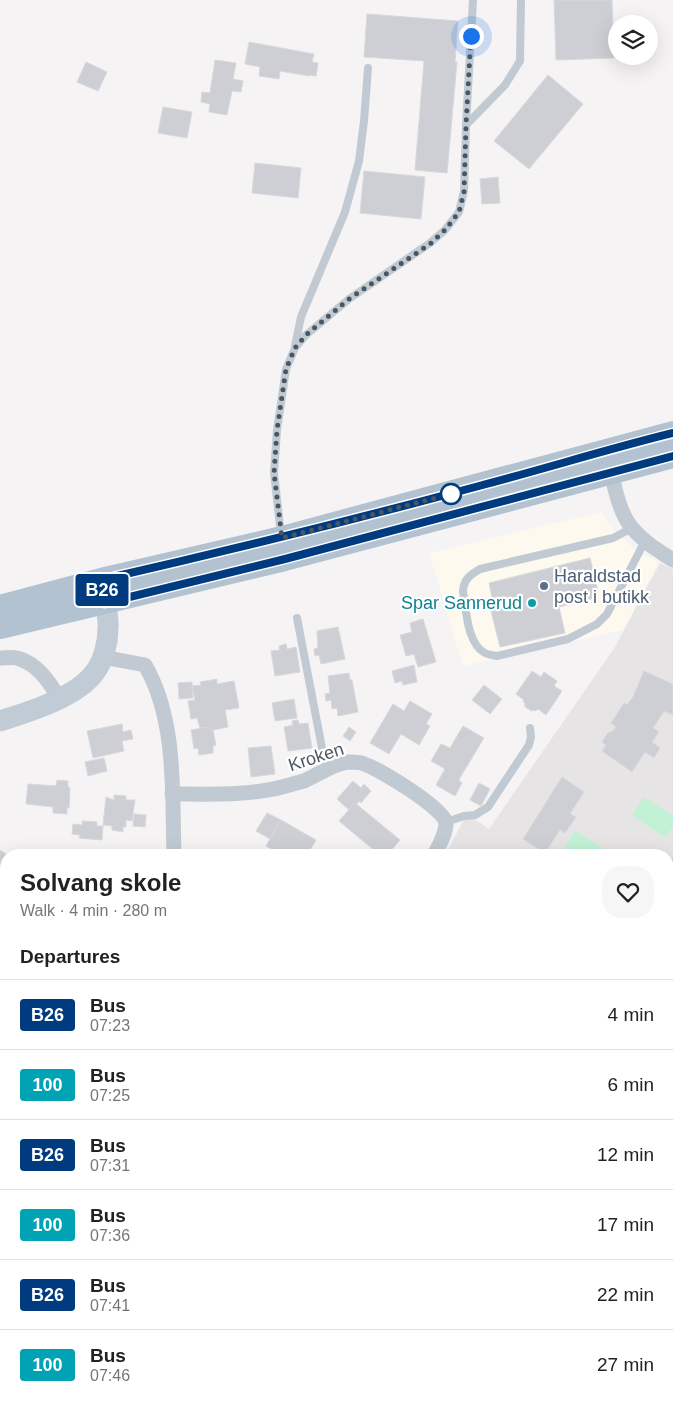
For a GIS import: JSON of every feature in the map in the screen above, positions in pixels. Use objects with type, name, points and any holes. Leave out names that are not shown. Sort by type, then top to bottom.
[{"type":"main road","points":[[608,462],[673,433]]},
{"type":"main road","points":[[0,627],[103,592],[284,548],[551,467],[673,456]]},
{"type":"main road","points":[[0,607],[103,592]]},
{"type":"street","points":[[608,462],[619,503],[632,528],[645,541],[673,560]]},
{"type":"street","points":[[0,721],[60,699],[95,673],[103,657],[108,627],[103,592]]},
{"type":"street","points":[[103,657],[145,666],[155,682],[163,708],[168,739],[174,849]]},
{"type":"street","points":[[0,658],[19,658],[34,666],[60,699]]},
{"type":"street","name":"Kroken","points":[[172,794],[257,791],[280,788],[348,762],[364,764],[416,794],[437,809],[446,822]]},
{"type":"street","points":[[437,849],[446,822]]},
{"type":"lane","points":[[295,348],[306,335],[349,299],[430,244],[459,212],[464,192],[473,0]]},
{"type":"lane","points":[[466,125],[505,85],[520,61],[521,0]]},
{"type":"lane","points":[[284,548],[274,473],[282,388],[286,369],[295,348],[301,317],[344,212],[359,161],[368,68]]},
{"type":"lane","points":[[632,528],[614,538],[480,569],[470,575],[464,583],[463,591],[471,636],[477,647],[485,654],[497,656],[568,639],[597,624],[607,614],[645,541]]},
{"type":"lane","points":[[298,618],[322,748],[331,768]]},
{"type":"lane","points":[[446,822],[464,816],[475,815],[488,807],[529,745],[531,737],[530,728]]},
{"type":"shaded area","points":[[602,512],[609,525],[619,536],[637,551],[659,562],[623,630],[463,666],[429,553]]},
{"type":"shaded area","points":[[660,563],[673,569],[673,849],[448,849],[467,814],[489,829],[615,647]]},
{"type":"green space","points":[[644,797],[673,816],[673,826],[666,838],[632,816]]},
{"type":"green space","points":[[575,831],[604,849],[564,849]]},
{"type":"building","points":[[554,0],[612,0],[613,15],[608,15],[608,58],[556,60]]},
{"type":"building","points":[[367,14],[458,21],[455,62],[457,62],[447,173],[415,170],[424,61],[364,57]]},
{"type":"building","points":[[249,42],[314,54],[312,62],[318,63],[316,76],[280,71],[279,79],[259,76],[260,67],[245,64]]},
{"type":"building","points":[[215,60],[236,63],[233,79],[243,81],[241,92],[232,91],[227,115],[209,112],[210,104],[201,102],[202,92],[210,93]]},
{"type":"building","points":[[86,62],[107,72],[98,91],[77,82]]},
{"type":"building","points":[[548,75],[583,104],[529,169],[494,141]]},
{"type":"building","points":[[163,107],[192,112],[187,138],[158,133]]},
{"type":"building","points":[[255,163],[301,168],[298,198],[252,193]]},
{"type":"building","points":[[364,171],[425,177],[421,219],[360,213]]},
{"type":"building","points":[[498,177],[500,203],[482,204],[480,179]]},
{"type":"building","name":"Spar Sannerud","points":[[590,558],[598,591],[595,598],[559,607],[565,633],[500,647],[488,599],[492,597],[489,583]]},
{"type":"building","points":[[423,619],[436,662],[418,667],[414,654],[406,656],[400,635],[412,632],[410,623]]},
{"type":"building","points":[[338,627],[345,659],[321,664],[319,655],[315,656],[314,649],[318,648],[317,631]]},
{"type":"building","points":[[286,644],[287,649],[296,647],[300,672],[275,676],[271,651],[280,650],[279,646]]},
{"type":"building","points":[[414,665],[417,682],[403,685],[402,681],[395,683],[392,671]]},
{"type":"building","points":[[532,671],[541,677],[544,672],[557,681],[554,686],[562,691],[546,715],[538,709],[532,711],[525,707],[524,700],[516,694]]},
{"type":"building","points":[[644,671],[673,684],[673,715],[664,711],[653,728],[659,732],[652,742],[660,748],[654,758],[645,752],[632,772],[602,751],[606,745],[602,742],[608,733],[616,727],[611,723],[624,703],[627,705],[633,697]]},
{"type":"building","points":[[349,673],[358,712],[338,716],[337,708],[332,709],[331,700],[326,701],[325,694],[330,693],[328,676]]},
{"type":"building","points":[[217,679],[217,684],[234,681],[239,708],[225,710],[228,727],[213,730],[208,727],[200,728],[197,718],[191,719],[188,701],[195,700],[192,686],[201,685],[200,682]]},
{"type":"building","points":[[192,682],[193,698],[179,699],[178,683]]},
{"type":"building","points":[[484,685],[502,699],[490,714],[472,700]]},
{"type":"building","points":[[294,699],[297,718],[275,721],[272,703]]},
{"type":"building","points":[[410,701],[432,714],[426,724],[430,726],[419,745],[401,734],[389,754],[370,743],[393,704],[404,711]]},
{"type":"building","points":[[298,720],[299,724],[308,723],[312,748],[288,751],[284,727],[293,725],[292,721]]},
{"type":"building","points":[[122,724],[123,732],[131,730],[133,739],[122,741],[124,751],[93,758],[87,731]]},
{"type":"building","points":[[463,726],[484,738],[459,780],[462,783],[455,796],[436,785],[445,769],[431,761],[441,744],[450,748]]},
{"type":"building","points":[[208,727],[213,730],[216,745],[213,746],[213,753],[199,755],[198,748],[194,749],[191,730]]},
{"type":"building","points":[[349,727],[356,732],[350,741],[343,736]]},
{"type":"building","points":[[271,746],[275,774],[251,777],[248,748]]},
{"type":"building","points":[[104,758],[107,771],[88,776],[85,762]]},
{"type":"building","points":[[562,777],[584,792],[570,814],[576,817],[565,833],[560,830],[548,849],[539,849],[523,839]]},
{"type":"building","points":[[57,780],[68,781],[68,787],[70,788],[67,814],[53,813],[53,807],[26,804],[28,784],[56,786]]},
{"type":"building","points":[[353,781],[361,788],[364,784],[371,791],[361,803],[359,801],[357,804],[355,803],[349,810],[337,799]]},
{"type":"building","points":[[479,783],[490,789],[481,806],[470,800]]},
{"type":"building","points":[[114,795],[126,796],[126,800],[135,800],[132,821],[126,820],[126,827],[123,827],[123,832],[112,830],[112,826],[103,825],[106,797],[114,800]]},
{"type":"building","points":[[355,803],[400,840],[392,849],[373,849],[339,821]]},
{"type":"building","points":[[267,813],[281,820],[270,839],[256,831]]},
{"type":"building","points":[[134,814],[146,815],[145,827],[133,826]]},
{"type":"building","points":[[281,820],[316,840],[311,849],[272,849],[266,846]]},
{"type":"building","points":[[82,821],[97,822],[97,826],[103,826],[102,840],[79,838],[80,835],[72,834],[73,824],[82,825]]},
{"type":"bus line","name":"B26","points":[[673,433],[282,538],[100,580],[105,603],[285,559],[673,456]]},
{"type":"place","name":"Haraldstad post i butikk","points":[[544,586]]},
{"type":"place","name":"Spar Sannerud","points":[[532,603]]},
{"type":"route","points":[[451,494],[282,538],[274,473],[282,388],[286,369],[295,348],[306,335],[349,299],[430,244],[445,230],[459,212],[464,192],[471,36]]}]
